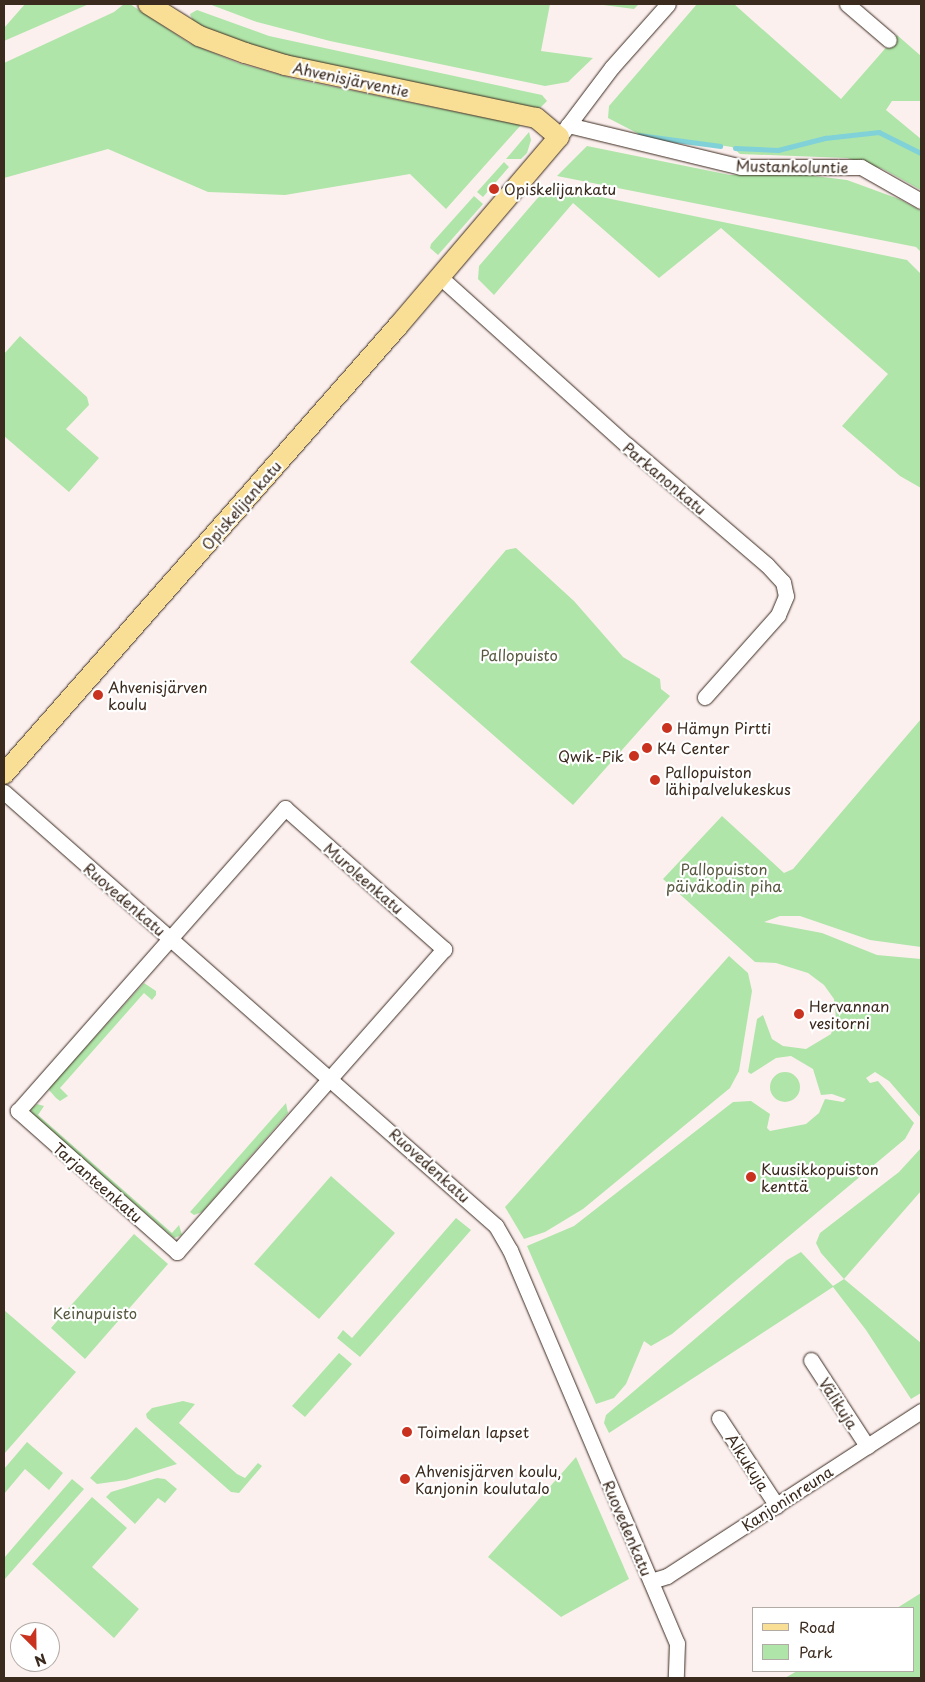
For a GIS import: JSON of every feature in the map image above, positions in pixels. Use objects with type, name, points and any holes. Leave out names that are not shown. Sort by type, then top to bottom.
[{"type":"main road","name":"Ahvenisjärventie","points":[[148,4],[199,36],[245,53],[285,65],[536,118],[563,131]]},
{"type":"main road","name":"Opiskelijankatu","points":[[4,774],[439,276],[563,131]]},
{"type":"street","name":"Opiskelijankatu","points":[[563,131],[612,67],[668,4]]},
{"type":"street","points":[[848,4],[889,40]]},
{"type":"street","name":"Mustankoluntie","points":[[563,131],[741,167],[860,167],[921,201]]},
{"type":"street","name":"Parkanonkatu","points":[[439,276],[617,436],[767,565],[783,582],[786,596],[778,615],[704,697]]},
{"type":"street","name":"Ruovedenkatu","points":[[4,792],[496,1226],[510,1250],[677,1643],[678,1672]]},
{"type":"street","name":"Muroleenkatu","points":[[170,938],[284,808],[444,949],[330,1078]]},
{"type":"street","name":"Tarjanteenkatu","points":[[170,938],[18,1111],[178,1252],[330,1078]]},
{"type":"street","name":"Välikuja","points":[[811,1360],[867,1446]]},
{"type":"street","name":"Kanjoninreuna","points":[[651,1581],[667,1576],[777,1506],[921,1410]]},
{"type":"street","name":"Alkukuja","points":[[719,1418],[777,1506]]},
{"type":"green space","points":[[25,4],[89,4],[4,41],[4,28]]},
{"type":"green space","points":[[124,4],[130,4],[189,43],[238,63],[295,79],[521,125],[446,209],[410,174],[285,195],[208,192],[108,149],[4,178],[4,63],[114,12]]},
{"type":"green space","points":[[209,4],[550,4],[541,51],[593,58],[568,82],[545,86],[330,41],[257,22]]},
{"type":"green space","points":[[596,4],[639,4],[634,9]]},
{"type":"green space","points":[[697,4],[734,4],[841,99],[897,35],[921,56],[921,101],[892,101],[886,110],[921,139],[921,190],[883,169],[847,158],[740,154],[732,147],[637,133],[608,118],[609,106]]},
{"type":"green space","points":[[197,10],[269,36],[542,95],[547,101],[539,109],[269,52],[194,24],[190,14]]},
{"type":"green space","points":[[529,132],[531,140],[527,153],[521,159],[506,159]]},
{"type":"green space","points":[[587,146],[730,175],[790,173],[847,180],[899,199],[921,211],[921,252],[916,247],[557,176]]},
{"type":"green space","points":[[504,162],[509,167],[483,197],[477,192]]},
{"type":"green space","points":[[548,186],[907,260],[921,274],[921,488],[900,476],[842,426],[888,374],[721,228],[659,278],[573,203],[494,295],[478,279],[479,266]]},
{"type":"green space","points":[[474,196],[483,204],[438,255],[430,248],[431,244]]},
{"type":"green space","points":[[20,336],[87,397],[89,405],[66,429],[99,458],[69,492],[4,436],[4,354]]},
{"type":"green space","name":"Pallopuisto","points":[[516,548],[574,601],[623,657],[660,679],[661,689],[670,696],[573,805],[410,662],[506,550]]},
{"type":"green space","name":"Pallopuiston päiväkodin piha","points":[[921,719],[921,947],[870,940],[800,916],[780,916],[764,922],[822,933],[877,955],[921,959],[921,1118],[889,1081],[875,1072],[866,1078],[870,1083],[878,1081],[914,1123],[905,1139],[672,1334],[651,1346],[644,1341],[626,1384],[614,1398],[596,1404],[527,1246],[574,1226],[733,1102],[751,1101],[770,1114],[767,1128],[770,1131],[806,1124],[819,1113],[825,1099],[843,1102],[846,1099],[832,1094],[821,1095],[813,1069],[791,1056],[776,1058],[751,1074],[748,1072],[757,1019],[763,1015],[772,1039],[783,1046],[806,1049],[831,1034],[836,1019],[834,999],[824,985],[808,973],[776,963],[755,962],[663,879],[722,816],[784,873],[793,869]]},
{"type":"green space","points":[[729,956],[748,973],[752,991],[739,1071],[730,1088],[583,1209],[545,1232],[524,1239],[505,1207]]},
{"type":"green space","points":[[144,983],[156,991],[156,995],[152,1000],[144,993],[60,1088],[68,1096],[60,1101],[49,1090],[50,1087]]},
{"type":"green space","points":[[785,1072],[791,1073],[799,1081],[799,1093],[791,1101],[785,1102],[779,1101],[771,1093],[770,1087],[771,1081],[779,1073]]},
{"type":"green space","points":[[286,1103],[288,1113],[202,1212],[194,1215],[190,1212]]},
{"type":"green space","points":[[37,1104],[44,1106],[38,1115],[172,1233],[179,1225],[182,1235],[174,1238],[32,1115],[31,1109]]},
{"type":"green space","points":[[921,1148],[921,1191],[844,1279],[821,1253],[816,1243],[820,1233],[899,1172]]},
{"type":"green space","points":[[331,1176],[395,1233],[319,1319],[254,1264]]},
{"type":"green space","points":[[456,1218],[471,1230],[360,1357],[337,1338],[343,1330],[352,1338]]},
{"type":"green space","name":"Keinupuisto","points":[[134,1234],[168,1264],[85,1359],[51,1328]]},
{"type":"green space","points":[[801,1252],[833,1286],[844,1279],[921,1343],[921,1393],[911,1399],[866,1330],[833,1287],[609,1433],[604,1423],[606,1415],[787,1260]]},
{"type":"green space","name":"Keinupuisto","points":[[4,1310],[76,1372],[4,1454]]},
{"type":"green space","points":[[339,1353],[352,1364],[305,1417],[292,1406]]},
{"type":"green space","points":[[183,1401],[195,1404],[179,1423],[237,1474],[245,1478],[258,1463],[262,1466],[239,1493],[231,1492],[147,1418],[146,1414],[152,1408]]},
{"type":"green space","points":[[136,1427],[177,1464],[126,1480],[97,1484],[90,1478]]},
{"type":"green space","points":[[27,1442],[63,1473],[49,1490],[25,1469],[4,1494],[4,1469]]},
{"type":"green space","points":[[576,1457],[629,1579],[561,1617],[488,1557]]},
{"type":"green space","points":[[157,1478],[165,1479],[177,1489],[165,1503],[158,1498],[135,1524],[106,1497],[111,1492]]},
{"type":"green space","points":[[72,1479],[84,1489],[4,1580],[4,1558]]},
{"type":"green space","points":[[92,1497],[127,1528],[92,1567],[139,1609],[114,1638],[32,1564]]},
{"type":"green space","points":[[921,1593],[921,1678],[785,1678],[795,1672],[915,1672],[915,1607],[899,1607]]},
{"type":"waterway","points":[[735,148],[778,150],[825,138],[879,132],[921,153]]},
{"type":"waterway","points":[[639,135],[720,146]]},
{"type":"place","name":"Opiskelijankatu","points":[[494,189]]},
{"type":"place","name":"Ahvenisjärven koulu","points":[[98,695]]},
{"type":"place","name":"Hämyn Pirtti","points":[[667,728]]},
{"type":"place","name":"K4 Center","points":[[647,748]]},
{"type":"place","name":"Qwik-Pik","points":[[634,756]]},
{"type":"place","name":"Pallopuiston lähipalvelukeskus","points":[[655,780]]},
{"type":"place","name":"Hervannan vesitorni","points":[[799,1014]]},
{"type":"place","name":"Kuusikkopuiston kenttä","points":[[751,1177]]},
{"type":"place","name":"Toimelan lapset","points":[[407,1432]]},
{"type":"place","name":"Ahvenisjärven koulu, Kanjonin koulutalo","points":[[405,1479]]}]
